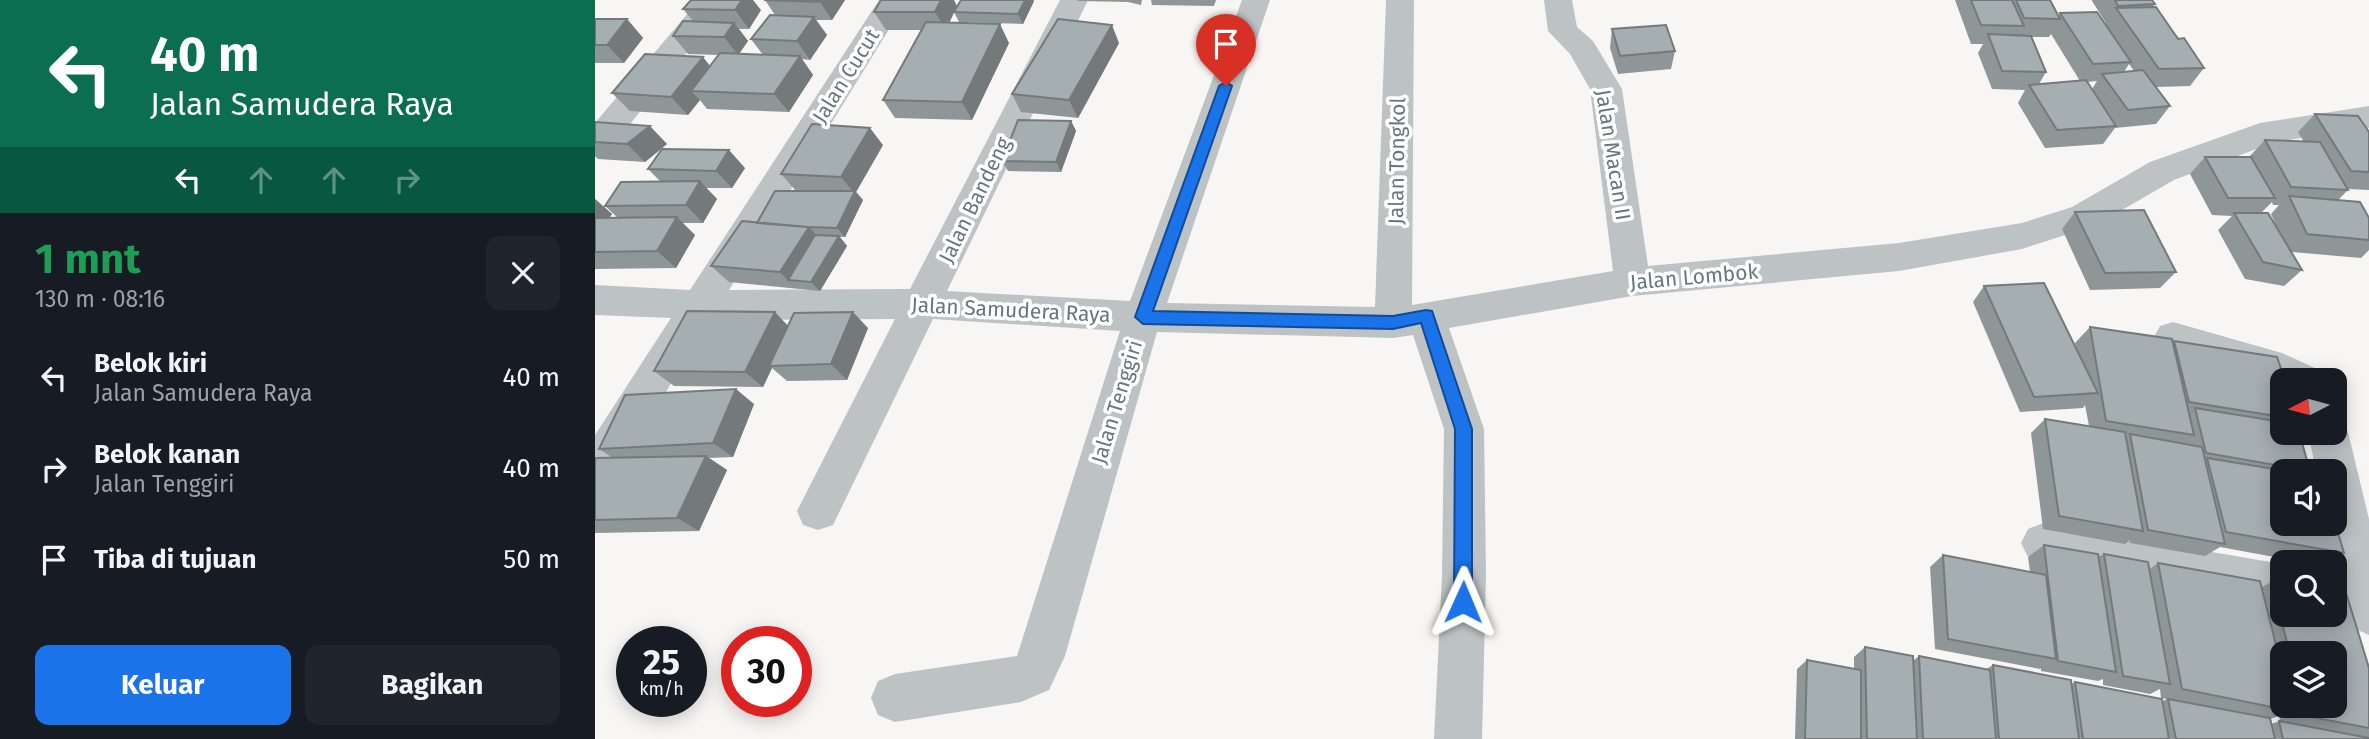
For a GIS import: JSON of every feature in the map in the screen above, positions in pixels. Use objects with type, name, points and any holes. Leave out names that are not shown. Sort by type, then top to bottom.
[{"type":"street","points":[[595,145],[715,0]]},
{"type":"street","name":"Jalan Cucut","points":[[595,470],[893,0]]},
{"type":"street","name":"Jalan Bandeng","points":[[818,512],[1074,0]]},
{"type":"street","name":"Jalan Tenggiri","points":[[895,698],[1021,679],[1033,674],[1042,656],[1143,317],[1256,0]]},
{"type":"street","name":"Jalan Tongkol","points":[[1400,0],[1410,319]]},
{"type":"street","name":"Jalan Macan II","points":[[1558,0],[1563,31],[1582,48],[1606,89],[1632,282]]},
{"type":"street","name":"Jalan Lombok","points":[[1410,319],[1632,282],[1899,257],[2022,236],[2084,216],[2162,171],[2271,131],[2369,117]]},
{"type":"street","name":"Jalan Samudera Raya","points":[[595,300],[702,305],[923,304],[1143,317],[1410,319]]},
{"type":"street","points":[[1410,319],[1464,429],[1464,575],[1458,739]]},
{"type":"street","points":[[2173,337],[2276,368]]},
{"type":"street","points":[[2330,445],[2357,603]]},
{"type":"street","points":[[2043,543],[2270,584]]},
{"type":"building","points":[[691,0],[742,0],[735,10],[683,9]]},
{"type":"building","points":[[764,0],[821,0],[820,2]]},
{"type":"building","points":[[881,0],[941,0],[935,12],[874,12]]},
{"type":"building","points":[[961,0],[1025,0],[1018,14],[954,12]]},
{"type":"building","points":[[1971,0],[2012,0],[2024,26],[1981,25]]},
{"type":"building","points":[[2016,0],[2050,0],[2060,19],[2024,18]]},
{"type":"building","points":[[2115,0],[2152,0],[2155,4],[2118,6]]},
{"type":"building","points":[[2156,7],[2178,39],[2184,38],[2204,68],[2159,69],[2116,8]]},
{"type":"building","points":[[2097,12],[2131,62],[2093,64],[2060,13]]},
{"type":"building","points":[[770,15],[814,17],[797,41],[751,39]]},
{"type":"building","points":[[595,19],[627,19],[607,45],[595,45]]},
{"type":"building","points":[[1058,19],[1112,25],[1069,100],[1012,94]]},
{"type":"building","points":[[683,21],[734,23],[724,37],[673,36]]},
{"type":"building","points":[[926,22],[1000,24],[962,102],[883,100]]},
{"type":"building","points":[[1666,25],[1675,51],[1620,56],[1612,29]]},
{"type":"building","points":[[1988,34],[2031,36],[2046,72],[2002,71]]},
{"type":"building","points":[[720,53],[800,56],[774,94],[691,91]]},
{"type":"building","points":[[645,54],[703,57],[671,97],[612,93]]},
{"type":"building","points":[[2143,70],[2170,106],[2128,110],[2102,74]]},
{"type":"building","points":[[2086,80],[2116,126],[2057,130],[2029,85]]},
{"type":"building","points":[[2315,114],[2358,116],[2369,132],[2369,172],[2351,171]]},
{"type":"building","points":[[1018,120],[1071,121],[1056,162],[1002,161]]},
{"type":"building","points":[[595,122],[650,126],[627,144],[595,142]]},
{"type":"building","points":[[812,124],[870,128],[841,177],[781,174]]},
{"type":"building","points":[[2265,140],[2320,142],[2348,190],[2291,187]]},
{"type":"building","points":[[662,149],[729,150],[716,171],[648,169]]},
{"type":"building","points":[[2205,157],[2251,157],[2275,198],[2228,198]]},
{"type":"building","points":[[700,181],[686,205],[605,206],[621,182]]},
{"type":"building","points":[[775,191],[855,191],[837,228],[757,223]]},
{"type":"building","points":[[2289,196],[2360,202],[2369,218],[2369,240],[2307,234]]},
{"type":"building","points":[[2144,210],[2176,272],[2105,273],[2075,212]]},
{"type":"building","points":[[2234,213],[2268,213],[2302,270],[2263,262]]},
{"type":"building","points":[[677,217],[657,251],[595,252],[595,218]]},
{"type":"building","points":[[742,221],[809,227],[780,272],[711,266]]},
{"type":"building","points":[[815,235],[839,236],[811,282],[788,280]]},
{"type":"building","points":[[2044,283],[2098,393],[2034,397],[1984,286]]},
{"type":"building","points":[[687,311],[775,312],[745,372],[654,371]]},
{"type":"building","points":[[853,312],[831,364],[769,366],[794,313]]},
{"type":"building","points":[[2090,327],[2172,339],[2194,435],[2106,421]]},
{"type":"building","points":[[2174,341],[2277,357],[2281,368],[2270,368],[2270,415],[2189,402]]},
{"type":"building","points":[[736,389],[713,443],[599,449],[625,395]]},
{"type":"building","points":[[2195,408],[2270,420],[2270,445],[2303,445],[2307,459],[2270,459],[2270,464],[2206,453]]},
{"type":"building","points":[[2045,419],[2125,432],[2143,531],[2059,516]]},
{"type":"building","points":[[2130,434],[2202,447],[2225,544],[2148,530]]},
{"type":"building","points":[[706,456],[677,518],[595,520],[596,458]]},
{"type":"building","points":[[2207,458],[2270,468],[2270,536],[2339,536],[2343,550],[2327,550],[2226,532]]},
{"type":"building","points":[[2044,545],[2098,554],[2116,672],[2058,661]]},
{"type":"building","points":[[2104,554],[2148,562],[2170,684],[2123,676]]},
{"type":"building","points":[[1943,555],[2046,575],[2056,659],[1948,639]]},
{"type":"building","points":[[2158,563],[2260,581],[2275,641],[2270,641],[2270,707],[2182,689]]},
{"type":"building","points":[[2347,596],[2369,668],[2369,728],[2316,718],[2347,718],[2347,641],[2287,641],[2283,627],[2347,627]]},
{"type":"building","points":[[1865,647],[1913,656],[1917,739],[1867,739]]},
{"type":"building","points":[[1919,656],[1990,670],[1996,739],[1923,739]]},
{"type":"building","points":[[1807,660],[1861,670],[1861,739],[1805,739]]},
{"type":"building","points":[[1993,665],[2071,680],[2079,739],[1999,739]]},
{"type":"building","points":[[2075,682],[2162,699],[2169,739],[2083,739]]},
{"type":"building","points":[[2168,699],[2270,718],[2275,739],[2176,739]]},
{"type":"building","points":[[2279,721],[2369,738],[2369,739],[2283,739]]},
{"type":"route","points":[[1226,86],[1143,317],[1393,323],[1426,316],[1464,429],[1463,602]]}]
